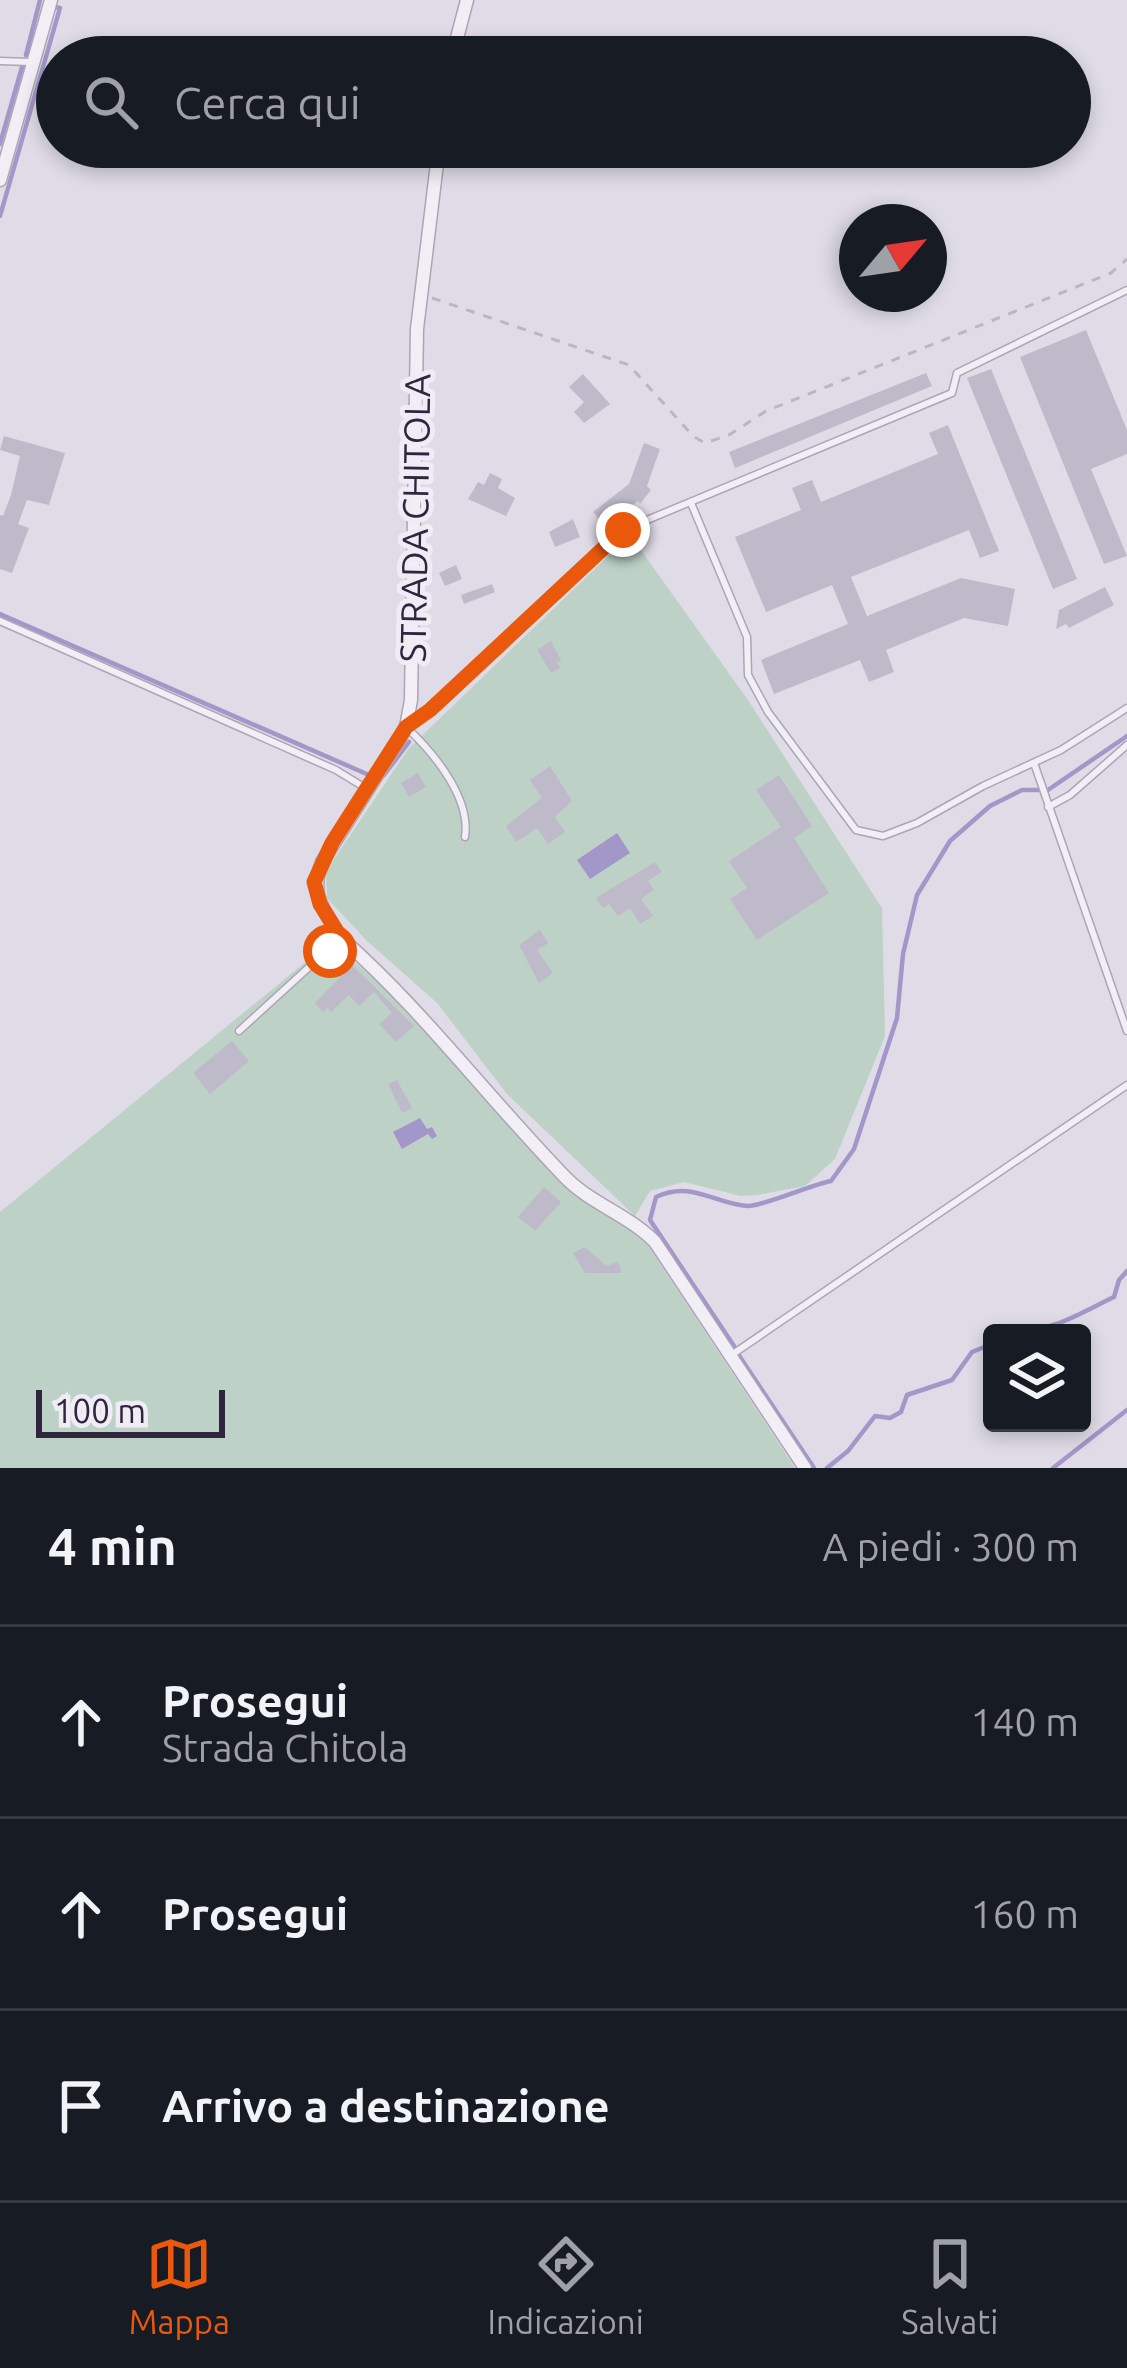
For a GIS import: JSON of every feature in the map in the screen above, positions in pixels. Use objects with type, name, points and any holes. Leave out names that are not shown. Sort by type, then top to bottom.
[{"type":"street","points":[[42,36],[51,0]]},
{"type":"street","points":[[458,36],[467,0]]},
{"type":"street","points":[[0,180],[36,58]]},
{"type":"street","name":"STRADA CHITOLA","points":[[437,168],[420,291],[414,672],[406,727],[332,843],[314,882],[320,904],[341,938],[567,1180],[609,1211],[639,1225],[655,1242],[805,1468]]},
{"type":"lane","points":[[0,62],[35,62]]},
{"type":"lane","points":[[465,838],[468,819],[461,797],[406,727],[623,530],[952,393],[957,373],[1127,290]]},
{"type":"lane","points":[[691,503],[747,637],[748,675],[768,712],[856,830],[883,836],[917,823],[1127,708]]},
{"type":"lane","points":[[0,621],[336,770],[367,789]]},
{"type":"lane","points":[[1048,807],[1070,795],[1127,745]]},
{"type":"lane","points":[[1034,763],[1127,1031]]},
{"type":"lane","points":[[239,1031],[341,938]]},
{"type":"lane","points":[[730,1356],[1127,1085]]},
{"type":"path","points":[[420,291],[439,303],[629,365],[693,436],[705,443],[729,436],[766,412],[1111,273],[1127,260]]},
{"type":"green space","points":[[630,535],[748,700],[882,908],[885,1036],[835,1159],[805,1186],[741,1196],[684,1182],[650,1191],[635,1216],[507,1094],[437,1003],[327,898],[326,871],[409,748]]},
{"type":"green space","points":[[330,942],[427,1031],[576,1192],[649,1247],[795,1468],[0,1468],[0,1212]]},
{"type":"shaded area","points":[[617,833],[630,853],[590,879],[577,860]]},
{"type":"shaded area","points":[[420,1118],[437,1136],[432,1139],[428,1134],[402,1149],[393,1132]]},
{"type":"building","points":[[1086,330],[1127,430],[1127,454],[1091,469],[1127,556],[1104,564],[1020,357]]},
{"type":"building","points":[[991,369],[1077,579],[1053,589],[967,378]]},
{"type":"building","points":[[926,373],[932,386],[735,468],[729,452]]},
{"type":"building","points":[[583,374],[610,404],[584,423],[574,412],[584,402],[569,387]]},
{"type":"building","points":[[948,425],[999,551],[980,558],[969,530],[851,577],[867,616],[961,578],[1015,589],[1008,626],[964,618],[886,650],[894,672],[869,682],[860,660],[774,694],[761,660],[848,624],[832,585],[766,612],[735,537],[801,510],[792,488],[812,480],[821,502],[938,454],[929,433]]},
{"type":"building","points":[[4,436],[65,453],[49,505],[27,500],[18,524],[29,528],[12,573],[0,569],[0,515],[11,495],[20,456],[0,450]]},
{"type":"building","points":[[644,443],[660,449],[647,486],[651,490],[640,504],[638,501],[606,527],[593,512],[629,484]]},
{"type":"building","points":[[490,473],[502,479],[498,488],[515,498],[506,516],[468,499]]},
{"type":"building","points":[[573,519],[580,537],[555,547],[549,532]]},
{"type":"building","points":[[456,565],[462,579],[445,586],[439,573]]},
{"type":"building","points":[[492,584],[495,592],[464,604],[461,595]]},
{"type":"building","points":[[1105,587],[1114,605],[1069,628],[1066,624],[1056,629],[1059,610]]},
{"type":"building","points":[[551,641],[561,661],[557,663],[560,668],[551,673],[537,650]]},
{"type":"building","points":[[550,766],[572,801],[555,817],[565,832],[548,844],[537,828],[516,842],[506,826],[542,798],[530,780]]},
{"type":"building","points":[[418,773],[426,787],[409,797],[401,783]]},
{"type":"building","points":[[779,775],[812,826],[794,838],[829,893],[757,940],[730,899],[747,888],[729,861],[781,827],[756,790]]},
{"type":"building","points":[[655,862],[662,872],[648,881],[654,890],[641,899],[653,916],[640,924],[630,908],[618,916],[609,904],[603,908],[596,898]]},
{"type":"building","points":[[540,930],[548,943],[537,950],[553,973],[539,983],[519,945]]},
{"type":"building","points":[[352,965],[414,1026],[396,1042],[379,1024],[392,1013],[374,992],[359,1006],[349,995],[331,1012],[328,1008],[323,1012],[315,1003]]},
{"type":"building","points":[[232,1041],[249,1061],[210,1094],[193,1073]]},
{"type":"building","points":[[397,1080],[412,1108],[402,1113],[388,1084]]},
{"type":"building","points":[[544,1187],[561,1202],[535,1231],[518,1217]]},
{"type":"building","points":[[585,1247],[606,1266],[618,1262],[622,1273],[585,1273],[573,1253]]},
{"type":"waterway","points":[[26,55],[40,0]]},
{"type":"waterway","points":[[52,36],[60,8],[55,7]]},
{"type":"waterway","points":[[0,144],[22,67]]},
{"type":"waterway","points":[[0,216],[36,91]]},
{"type":"waterway","points":[[0,614],[369,775]]},
{"type":"waterway","points":[[734,1346],[650,1220],[656,1197],[692,1192],[748,1206],[831,1181],[854,1149],[897,1018],[903,954],[917,895],[950,841],[990,806],[1022,790],[1048,790],[1127,736]]},
{"type":"waterway","points":[[384,775],[409,742]]},
{"type":"waterway","points":[[1056,1324],[1114,1297],[1127,1271]]},
{"type":"waterway","points":[[827,1468],[848,1451],[875,1416],[890,1418],[901,1412],[907,1395],[952,1380],[972,1352],[983,1348]]},
{"type":"waterway","points":[[738,1354],[814,1468]]},
{"type":"waterway","points":[[1053,1468],[1127,1410]]},
{"type":"route","points":[[330,951],[341,938],[320,904],[314,882],[332,843],[406,727],[623,530]]}]
